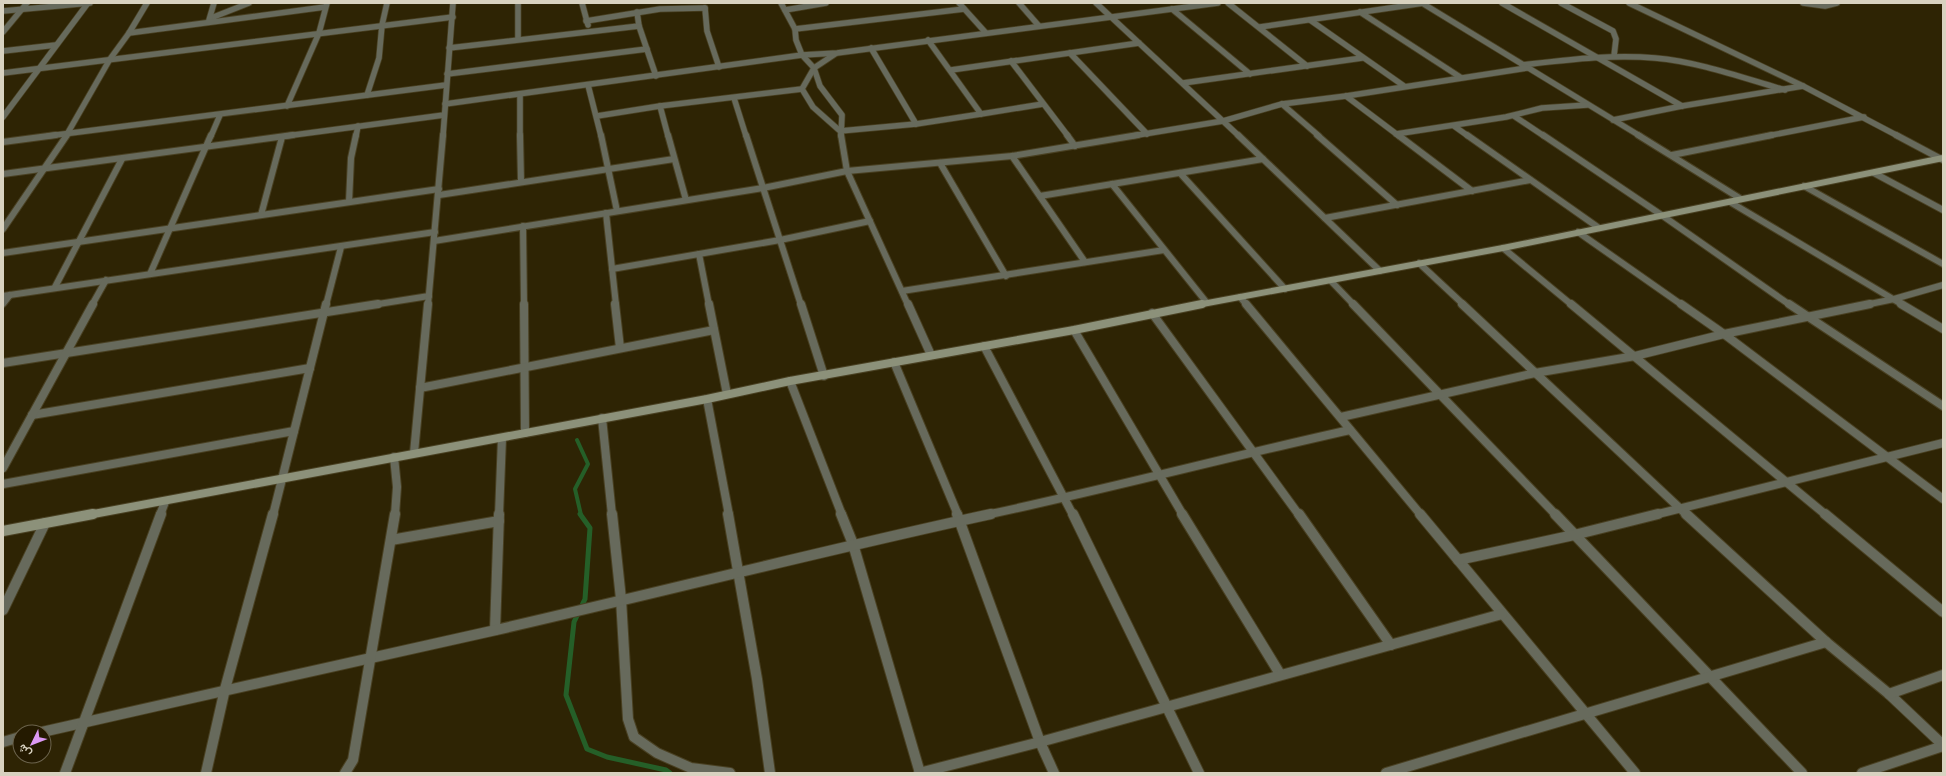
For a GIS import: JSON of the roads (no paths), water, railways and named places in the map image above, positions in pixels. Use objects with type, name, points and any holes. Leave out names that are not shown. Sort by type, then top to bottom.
[{"type":"street","points":[[3,32],[27,3]]},
{"type":"street","points":[[3,117],[88,3]]},
{"type":"street","points":[[3,11],[91,3]]},
{"type":"street","points":[[3,229],[67,134],[110,59],[130,33],[146,3]]},
{"type":"street","points":[[209,20],[214,3]]},
{"type":"street","points":[[209,20],[249,3]]},
{"type":"street","points":[[367,96],[379,58],[382,25],[387,3]]},
{"type":"street","points":[[414,453],[439,192],[446,85],[454,3]]},
{"type":"street","points":[[518,3],[518,39]]},
{"type":"street","points":[[582,3],[589,31]]},
{"type":"street","points":[[697,3],[705,8]]},
{"type":"street","points":[[781,3],[795,29],[796,40],[802,55],[814,68],[820,86],[842,115],[840,131],[847,171],[931,355]]},
{"type":"street","points":[[785,10],[826,3]]},
{"type":"street","points":[[959,3],[986,33]]},
{"type":"street","points":[[1019,3],[1039,26]]},
{"type":"street","points":[[1096,3],[1110,18],[1224,121],[1380,271]]},
{"type":"street","points":[[445,104],[802,55],[837,53],[928,40],[1110,18],[1172,9],[1188,5],[1218,3]]},
{"type":"street","points":[[1228,3],[1307,66]]},
{"type":"street","points":[[1260,27],[1423,3],[1587,105],[1672,154],[1741,199]]},
{"type":"street","points":[[1502,3],[1682,106]]},
{"type":"street","points":[[1561,3],[1613,31],[1616,39],[1614,56]]},
{"type":"street","points":[[1629,3],[1803,86],[1942,159]]},
{"type":"street","points":[[1803,3],[1820,5],[1834,5],[1837,3]]},
{"type":"street","points":[[130,33],[209,20],[326,5],[319,34],[287,106]]},
{"type":"street","points":[[586,20],[683,7],[705,8]]},
{"type":"street","points":[[705,8],[704,22],[707,36],[719,67]]},
{"type":"street","points":[[795,29],[964,8]]},
{"type":"street","points":[[1172,9],[1250,74]]},
{"type":"street","points":[[637,12],[639,26],[656,76]]},
{"type":"street","points":[[1360,12],[1460,77]]},
{"type":"street","points":[[3,73],[453,17]]},
{"type":"street","points":[[1310,20],[1362,58],[1404,86]]},
{"type":"street","points":[[449,48],[639,26]]},
{"type":"street","points":[[928,40],[951,70],[981,114]]},
{"type":"street","points":[[951,70],[1139,43]]},
{"type":"street","points":[[3,51],[56,46]]},
{"type":"street","points":[[871,48],[916,124]]},
{"type":"street","points":[[447,74],[647,49]]},
{"type":"street","points":[[802,89],[814,68],[837,53]]},
{"type":"street","points":[[1070,53],[1147,134]]},
{"type":"street","points":[[434,240],[763,188],[847,171],[1012,156],[1224,121],[1282,104],[1346,96],[1595,57],[1614,56],[1656,58],[1677,61],[1785,90]]},
{"type":"street","points":[[1183,83],[1362,58]]},
{"type":"street","points":[[1011,61],[1075,146]]},
{"type":"street","points":[[3,142],[446,85]]},
{"type":"street","points":[[588,85],[597,116],[617,211]]},
{"type":"street","points":[[1613,120],[1682,106],[1803,86]]},
{"type":"street","points":[[597,116],[660,106],[802,89]]},
{"type":"street","points":[[802,89],[813,108],[840,131],[916,124],[1043,104]]},
{"type":"street","points":[[520,94],[521,182]]},
{"type":"street","points":[[1346,96],[1472,191]]},
{"type":"street","points":[[734,98],[824,376]]},
{"type":"street","points":[[1282,104],[1397,204]]},
{"type":"street","points":[[1396,134],[1514,116],[1542,108],[1587,105]]},
{"type":"street","points":[[660,106],[686,200]]},
{"type":"street","points":[[150,274],[220,115]]},
{"type":"street","points":[[3,174],[444,115]]},
{"type":"street","points":[[1514,116],[1663,216],[1806,316],[1943,406]]},
{"type":"street","points":[[1672,154],[1864,117]]},
{"type":"street","points":[[349,202],[351,158],[358,126]]},
{"type":"street","points":[[1454,126],[1599,228]]},
{"type":"street","points":[[261,215],[282,137]]},
{"type":"street","points":[[1012,156],[1085,262]]},
{"type":"street","points":[[55,287],[80,242],[122,159]]},
{"type":"street","points":[[3,253],[349,202],[521,182],[674,159]]},
{"type":"street","points":[[1040,196],[1262,159]]},
{"type":"street","points":[[3,531],[165,502],[414,453],[707,399],[790,381],[1074,330],[1152,312],[1331,281],[1503,248],[1942,159]]},
{"type":"street","points":[[940,163],[1006,276]]},
{"type":"street","points":[[1180,173],[1285,289]]},
{"type":"street","points":[[1874,173],[1943,210]]},
{"type":"street","points":[[1325,218],[1530,180]]},
{"type":"street","points":[[1112,184],[1207,303]]},
{"type":"street","points":[[1804,186],[1943,264]]},
{"type":"street","points":[[1730,202],[1943,329]]},
{"type":"street","points":[[606,213],[620,348]]},
{"type":"street","points":[[612,269],[780,240],[870,221]]},
{"type":"street","points":[[523,226],[525,433]]},
{"type":"street","points":[[3,304],[6,295],[435,232]]},
{"type":"street","points":[[1578,232],[1724,334],[1943,499]]},
{"type":"street","points":[[206,773],[225,689],[283,479],[341,247]]},
{"type":"street","points":[[1503,248],[1943,612]]},
{"type":"street","points":[[902,291],[1006,276],[1164,250]]},
{"type":"street","points":[[699,254],[727,394]]},
{"type":"street","points":[[1419,263],[1680,509],[1826,642],[1889,694],[1943,745],[1862,773]]},
{"type":"street","points":[[3,468],[106,280]]},
{"type":"street","points":[[1331,281],[1441,394],[1802,773]]},
{"type":"street","points":[[1341,417],[1535,373],[1635,356],[1724,334],[1894,299],[1943,285]]},
{"type":"street","points":[[3,363],[429,296]]},
{"type":"street","points":[[1240,297],[1635,773]]},
{"type":"street","points":[[1152,312],[1254,451],[1391,645]]},
{"type":"street","points":[[420,388],[714,330]]},
{"type":"street","points":[[1074,330],[1158,475],[1280,674]]},
{"type":"street","points":[[984,346],[1065,498],[1199,773]]},
{"type":"street","points":[[894,362],[960,521],[1040,742],[1054,773]]},
{"type":"street","points":[[32,415],[310,368]]},
{"type":"street","points":[[790,381],[853,544],[919,773],[1040,742],[1280,674],[1502,614]]},
{"type":"street","points":[[707,399],[739,571],[761,705],[770,773]]},
{"type":"street","points":[[602,418],[621,599],[628,719],[634,737],[657,753],[691,768],[730,773]]},
{"type":"street","points":[[52,729],[225,689],[495,630],[853,544],[1065,498],[1254,451],[1350,430]]},
{"type":"street","points":[[3,484],[294,431]]},
{"type":"street","points":[[495,630],[502,438]]},
{"type":"street","points":[[1458,560],[1574,535],[1680,509],[1784,481],[1943,443]]},
{"type":"street","points":[[345,773],[353,760],[391,540],[397,487],[394,457]]},
{"type":"street","points":[[65,773],[165,502]]},
{"type":"street","points":[[391,540],[499,521]]},
{"type":"street","points":[[3,610],[45,523]]},
{"type":"street","points":[[1386,773],[1584,713],[1711,678],[1826,642]]},
{"type":"street","points":[[1889,694],[1943,675]]},
{"type":"waterway","points":[[577,440],[588,464],[575,489],[581,515]]},
{"type":"waterway","points":[[580,514],[590,528],[585,599],[574,622],[566,695],[587,749],[607,757],[666,770],[670,773]]}]
